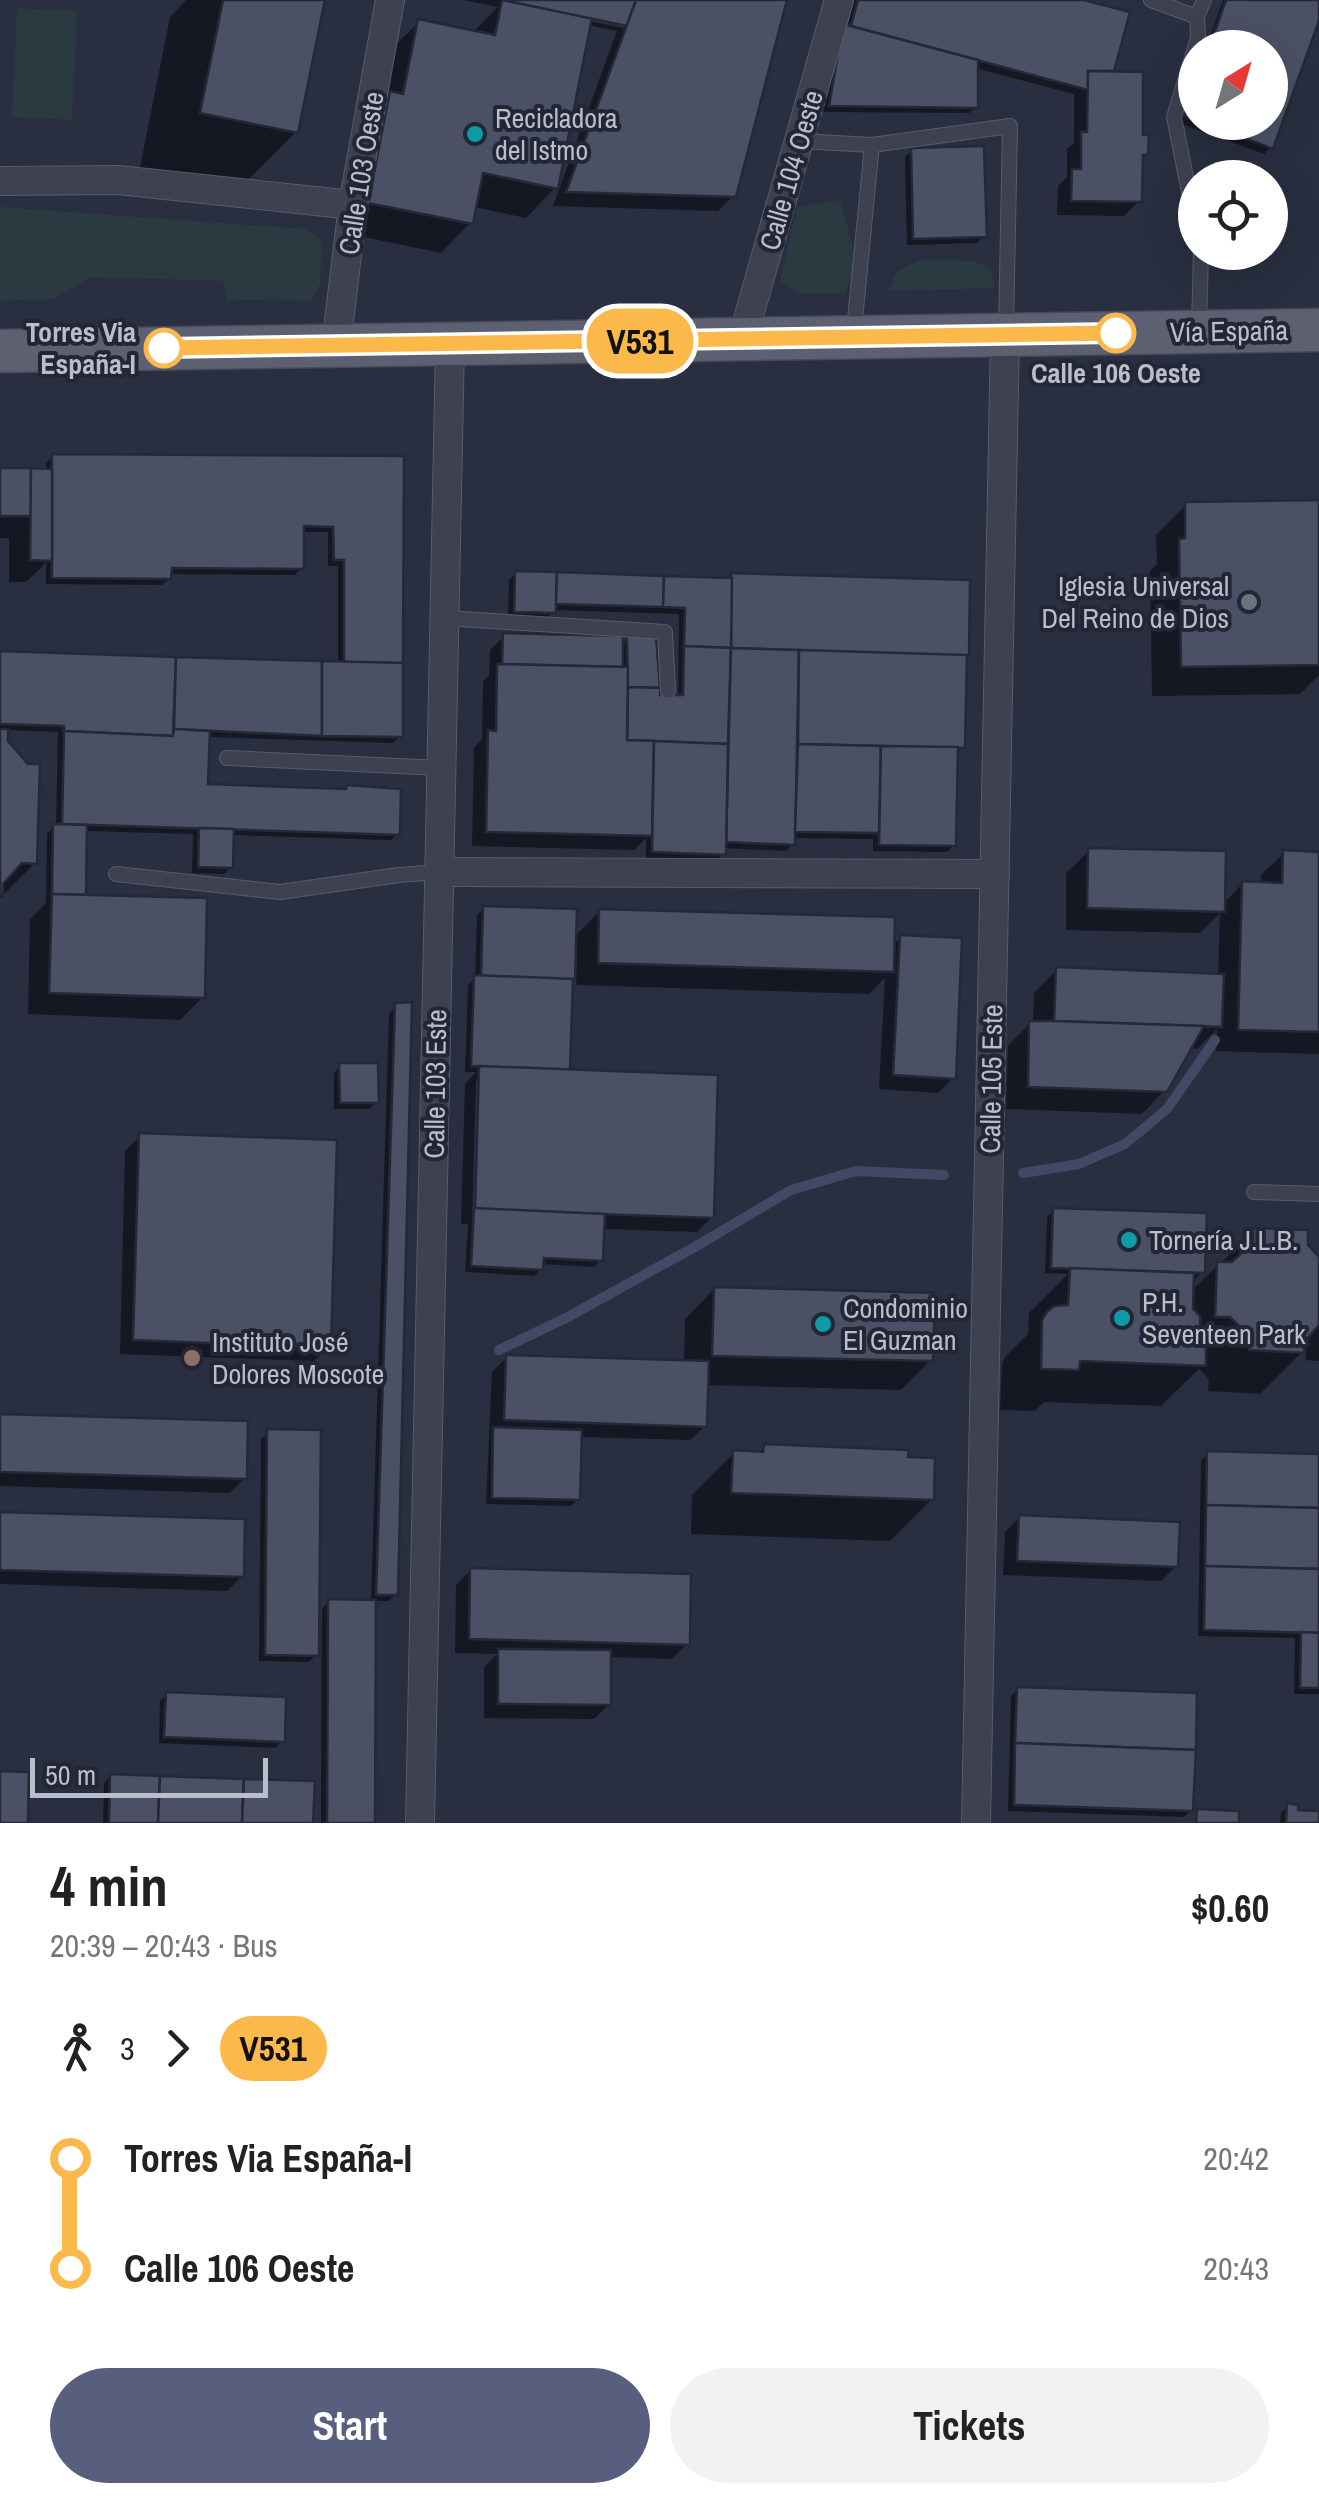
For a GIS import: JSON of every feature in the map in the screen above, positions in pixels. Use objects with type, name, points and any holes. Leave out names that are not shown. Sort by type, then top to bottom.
[{"type":"main road","name":"Vía España","points":[[0,351],[1319,330]]},
{"type":"street","name":"Calle 103 Oeste","points":[[336,346],[353,205],[390,0]]},
{"type":"street","name":"Calle 104 Oeste","points":[[742,340],[839,0]]},
{"type":"street","points":[[0,180],[118,180],[353,205]]},
{"type":"street","name":"Calle 105 Este","points":[[976,1823],[1006,336]]},
{"type":"street","name":"Calle 103 Este","points":[[420,1823],[450,344]]},
{"type":"street","points":[[440,872],[995,874]]},
{"type":"lane","points":[[1151,0],[1197,17]]},
{"type":"lane","points":[[1198,30],[1197,17],[1204,0]]},
{"type":"lane","points":[[1178,104],[1174,117],[1178,137]]},
{"type":"lane","points":[[800,141],[872,145],[1010,126],[1006,336]]},
{"type":"lane","points":[[854,338],[872,145]]},
{"type":"lane","points":[[1198,332],[1200,270]]},
{"type":"lane","points":[[445,618],[666,632],[668,691]]},
{"type":"lane","points":[[227,758],[441,768]]},
{"type":"lane","points":[[116,874],[280,892],[440,872]]},
{"type":"lane","points":[[1254,1192],[1319,1194]]},
{"type":"shaded area","points":[[17,8],[77,11],[72,120],[12,117]]},
{"type":"shaded area","points":[[840,200],[856,259],[846,293],[799,293],[780,282],[797,207]]},
{"type":"shaded area","points":[[0,207],[306,229],[322,241],[320,284],[311,301],[226,300],[224,281],[91,277],[54,299],[0,301]]},
{"type":"shaded area","points":[[921,260],[974,261],[990,269],[995,288],[888,291],[897,271]]},
{"type":"building","points":[[223,0],[325,0],[298,133],[200,113]]},
{"type":"building","name":"Recicladora del Istmo","points":[[502,0],[592,18],[558,189],[483,173],[473,224],[368,203],[390,91],[403,94],[418,19],[495,35]]},
{"type":"building","points":[[503,0],[636,0],[627,26]]},
{"type":"building","points":[[636,0],[787,0],[736,197],[566,192]]},
{"type":"building","points":[[858,0],[1084,0],[1130,12],[1114,71],[1088,71],[1088,90],[851,26]]},
{"type":"building","points":[[1226,0],[1319,0],[1319,21],[1288,107],[1288,30],[1215,30]]},
{"type":"building","points":[[843,24],[978,60],[978,108],[829,106]]},
{"type":"building","points":[[1088,71],[1143,72],[1143,135],[1149,135],[1148,155],[1143,155],[1142,202],[1071,201],[1072,169],[1081,169],[1081,132],[1087,132]]},
{"type":"building","points":[[1249,140],[1276,140],[1273,149]]},
{"type":"building","points":[[984,146],[987,237],[913,239],[911,148]]},
{"type":"building","points":[[52,454],[404,456],[403,663],[344,663],[344,560],[334,560],[333,527],[304,526],[304,569],[172,568],[171,579],[52,578]]},
{"type":"building","points":[[0,468],[31,468],[31,516],[0,516]]},
{"type":"building","points":[[31,468],[52,469],[52,561],[30,560]]},
{"type":"building","name":"Iglesia Universal Del Reino de Dios","points":[[1319,500],[1319,665],[1181,667],[1179,539],[1185,538],[1185,502]]},
{"type":"building","points":[[515,571],[557,572],[556,613],[514,612]]},
{"type":"building","points":[[557,572],[664,576],[663,607],[556,604]]},
{"type":"building","points":[[731,573],[970,580],[969,656],[731,648]]},
{"type":"building","points":[[664,576],[732,578],[731,648],[684,646],[685,608],[663,607]]},
{"type":"building","points":[[503,633],[623,636],[623,667],[502,664]]},
{"type":"building","points":[[627,636],[656,636],[660,688],[628,687]]},
{"type":"building","points":[[684,646],[731,648],[728,744],[627,740],[628,687],[660,688],[660,695],[683,695]]},
{"type":"building","points":[[731,648],[799,650],[795,845],[726,842]]},
{"type":"building","points":[[799,650],[967,655],[965,748],[798,744]]},
{"type":"building","points":[[0,651],[176,657],[173,736],[0,724]]},
{"type":"building","points":[[176,657],[322,661],[322,736],[174,729]]},
{"type":"building","points":[[322,661],[403,663],[403,737],[322,736]]},
{"type":"building","points":[[497,664],[628,667],[627,740],[654,741],[652,836],[486,832],[488,730],[496,731]]},
{"type":"building","points":[[0,729],[8,729],[8,741],[28,764],[40,764],[37,864],[22,863],[3,884],[3,895],[0,894]]},
{"type":"building","points":[[174,729],[210,731],[208,784],[401,789],[400,835],[62,824],[64,731],[173,736]]},
{"type":"building","points":[[654,741],[728,744],[726,855],[652,852]]},
{"type":"building","points":[[798,744],[881,746],[879,833],[795,832]]},
{"type":"building","points":[[881,746],[958,747],[956,846],[879,845]]},
{"type":"building","points":[[53,824],[87,825],[86,895],[52,894]]},
{"type":"building","points":[[199,828],[234,829],[233,868],[198,867]]},
{"type":"building","points":[[1088,848],[1226,851],[1225,912],[1087,908]]},
{"type":"building","points":[[1283,850],[1319,852],[1319,1032],[1238,1030],[1242,881],[1282,883]]},
{"type":"building","points":[[52,894],[207,898],[205,998],[49,993]]},
{"type":"building","points":[[483,906],[577,909],[575,980],[481,976]]},
{"type":"building","points":[[599,909],[895,917],[894,972],[598,963]]},
{"type":"building","points":[[900,935],[962,938],[956,1079],[893,1075]]},
{"type":"building","points":[[1056,967],[1224,974],[1222,1027],[1054,1021]]},
{"type":"building","points":[[474,975],[573,979],[570,1070],[471,1066]]},
{"type":"building","points":[[412,1002],[398,1595],[376,1595],[395,1003]]},
{"type":"building","points":[[1029,1021],[1204,1026],[1167,1092],[1028,1087]]},
{"type":"building","points":[[339,1063],[378,1063],[379,1103],[340,1103]]},
{"type":"building","points":[[479,1066],[718,1075],[714,1218],[475,1210]]},
{"type":"building","points":[[139,1133],[337,1140],[331,1348],[133,1340]]},
{"type":"building","points":[[474,1208],[605,1214],[603,1261],[544,1258],[543,1270],[471,1266]]},
{"type":"building","name":"Tornería J.L.B.","points":[[1053,1208],[1207,1213],[1205,1273],[1051,1268]]},
{"type":"building","points":[[1253,1228],[1308,1230],[1308,1245],[1319,1257],[1319,1325],[1304,1342],[1304,1353],[1249,1350],[1250,1337],[1230,1317],[1215,1317],[1217,1262],[1232,1262],[1253,1242]]},
{"type":"building","name":"P.H. Seventeen Park","points":[[1070,1268],[1194,1273],[1193,1309],[1200,1316],[1200,1329],[1206,1330],[1206,1366],[1080,1361],[1079,1370],[1041,1369],[1042,1320],[1054,1306],[1068,1305]]},
{"type":"building","name":"Condominio El Guzman","points":[[714,1287],[935,1293],[933,1361],[712,1356]]},
{"type":"building","points":[[506,1355],[709,1361],[707,1427],[504,1420]]},
{"type":"building","points":[[0,1414],[248,1421],[247,1479],[0,1472]]},
{"type":"building","points":[[493,1427],[582,1430],[580,1500],[492,1498]]},
{"type":"building","points":[[267,1429],[321,1430],[319,1656],[265,1655]]},
{"type":"building","points":[[764,1444],[909,1450],[908,1457],[935,1458],[934,1500],[731,1493],[733,1450],[763,1452]]},
{"type":"building","points":[[1207,1451],[1319,1454],[1319,1508],[1206,1505]]},
{"type":"building","points":[[1206,1505],[1319,1508],[1319,1569],[1205,1566]]},
{"type":"building","points":[[0,1512],[245,1519],[244,1577],[0,1570]]},
{"type":"building","points":[[1019,1515],[1180,1522],[1178,1567],[1017,1561]]},
{"type":"building","points":[[1205,1566],[1319,1569],[1319,1633],[1204,1630]]},
{"type":"building","points":[[470,1568],[691,1574],[690,1645],[469,1639]]},
{"type":"building","points":[[328,1599],[376,1600],[375,1823],[327,1823]]},
{"type":"building","points":[[1301,1632],[1319,1633],[1319,1688],[1300,1688]]},
{"type":"building","points":[[498,1649],[611,1650],[611,1705],[498,1704]]},
{"type":"building","points":[[1017,1687],[1197,1693],[1196,1750],[1015,1743]]},
{"type":"building","points":[[166,1692],[286,1697],[285,1742],[164,1737]]},
{"type":"building","points":[[1015,1743],[1196,1750],[1193,1811],[1014,1805]]},
{"type":"building","points":[[0,1771],[29,1772],[28,1823],[0,1823]]},
{"type":"building","points":[[110,1774],[160,1776],[158,1823],[109,1823]]},
{"type":"building","points":[[160,1776],[244,1779],[242,1823],[158,1823]]},
{"type":"building","points":[[244,1779],[315,1781],[313,1823],[242,1823]]},
{"type":"building","points":[[1287,1803],[1298,1805],[1298,1810],[1319,1811],[1319,1823],[1286,1823]]},
{"type":"building","points":[[1197,1809],[1239,1811],[1239,1823],[1196,1823]]},
{"type":"waterway","points":[[1023,1173],[1079,1164],[1125,1144],[1167,1109],[1215,1040]]},
{"type":"waterway","points":[[499,1350],[568,1317],[791,1190],[856,1171],[944,1175]]},
{"type":"bus line","name":"V531","points":[[164,348],[1116,333]]},
{"type":"place","name":"Recicladora del Istmo","points":[[475,134]]},
{"type":"place","name":"Calle 106 Oeste","points":[[1116,333]]},
{"type":"place","name":"Torres Via España-I","points":[[164,348]]},
{"type":"place","name":"Iglesia Universal Del Reino de Dios","points":[[1249,602]]},
{"type":"place","name":"Tornería J.L.B.","points":[[1129,1240]]},
{"type":"place","name":"P.H. Seventeen Park","points":[[1122,1318]]},
{"type":"place","name":"Condominio El Guzman","points":[[823,1324]]},
{"type":"place","name":"Instituto José Dolores Moscote","points":[[192,1358]]}]
